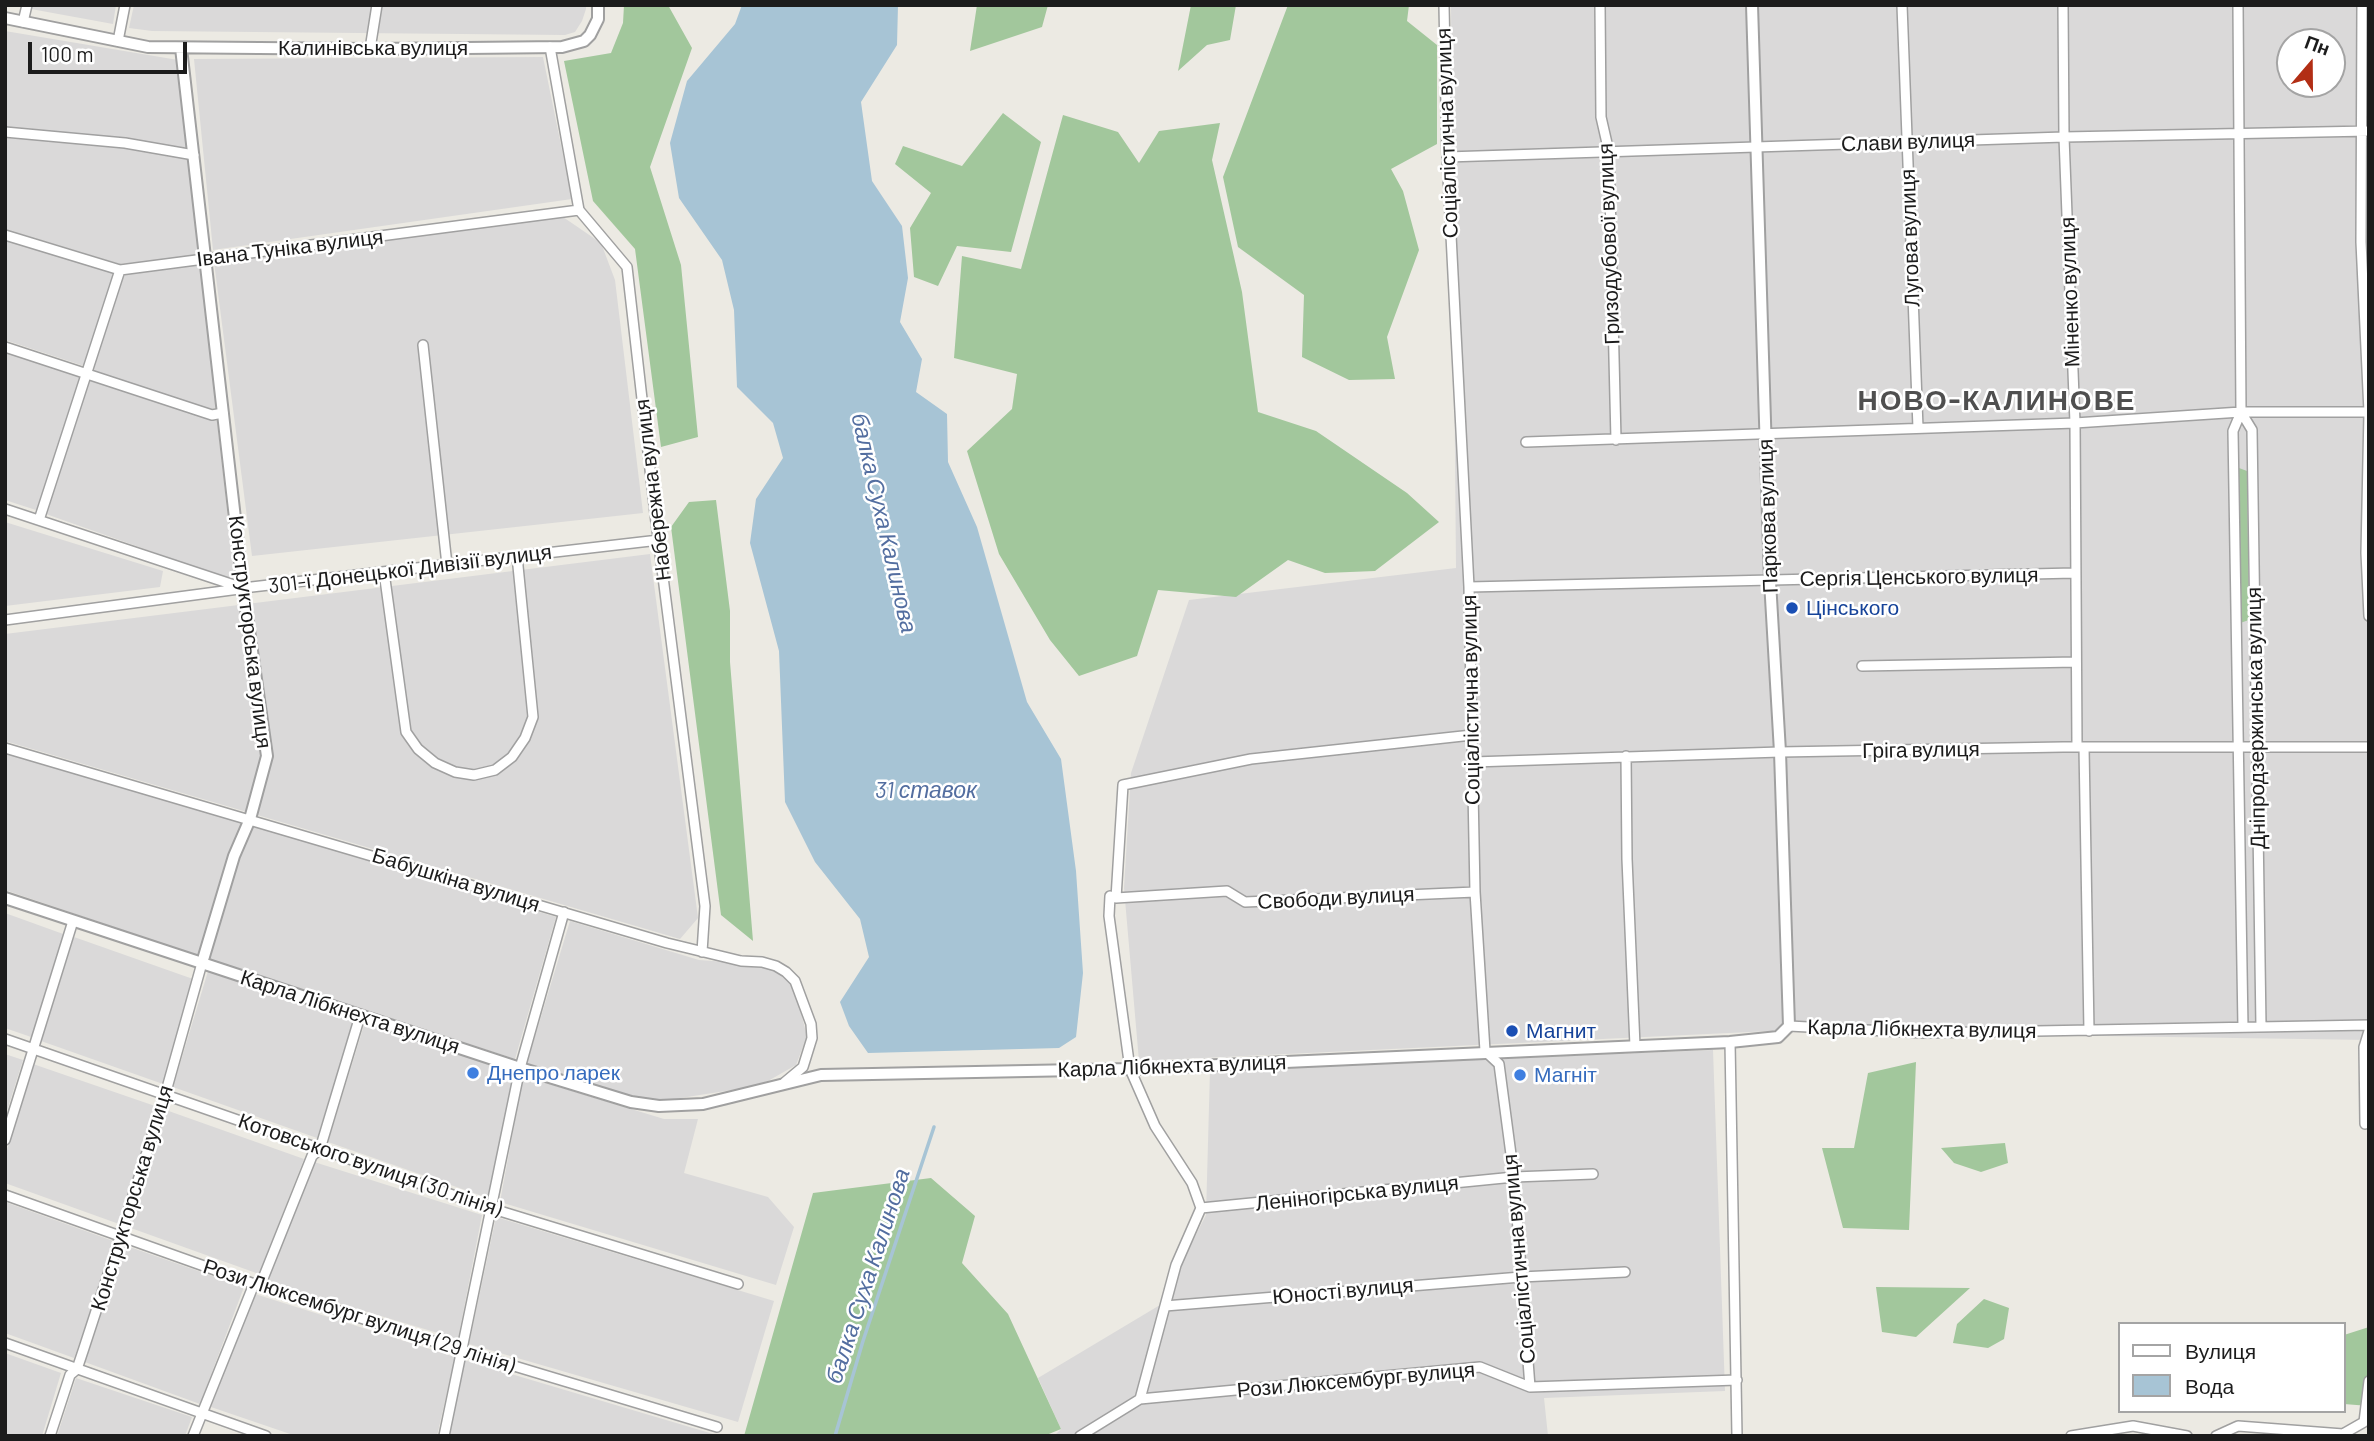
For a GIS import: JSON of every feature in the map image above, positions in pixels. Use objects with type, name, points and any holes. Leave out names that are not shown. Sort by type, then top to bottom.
[{"type":"street","points":[[23,22],[27,5]]},
{"type":"street","points":[[118,41],[125,5]]},
{"type":"street","points":[[370,48],[377,5]]},
{"type":"street","name":"Калинівська вулиця","points":[[5,18],[148,47],[550,47],[575,45],[584,41],[595,27],[598,5]]},
{"type":"street","name":"Соціалістична вулиця","points":[[1444,5],[1447,157],[1469,587],[1475,892],[1485,1051],[1499,1064],[1514,1177],[1530,1387]]},
{"type":"street","name":"Гризодубової вулиця","points":[[1600,5],[1601,117],[1609,152],[1616,440]]},
{"type":"street","name":"Паркова вулиця","points":[[1752,5],[1770,581],[1780,752],[1789,1026]]},
{"type":"street","name":"Лугова вулиця","points":[[1902,5],[1918,428]]},
{"type":"street","name":"Міненко вулиця","points":[[2063,5],[2064,137],[2075,423],[2076,662],[2089,1031]]},
{"type":"street","name":"Дніпродзержинська вулиця","points":[[2238,5],[2241,412],[2233,430],[2243,1027]]},
{"type":"street","points":[[2362,5],[2366,131],[2361,242],[2369,412],[2369,616]]},
{"type":"street","points":[[550,47],[579,210]]},
{"type":"street","name":"Конструкторська вулиця","points":[[50,1436],[70,1374],[77,1369],[121,1236],[234,856],[250,819],[267,755],[243,588],[181,48]]},
{"type":"street","name":"Слави вулиця","points":[[1447,157],[2064,137],[2366,131]]},
{"type":"street","points":[[5,132],[125,143],[194,155]]},
{"type":"street","name":"Івана Туніка вулиця","points":[[5,235],[120,270],[579,210]]},
{"type":"street","name":"Набережна вулиця","points":[[579,210],[627,267],[705,905],[702,952]]},
{"type":"street","points":[[39,520],[120,270]]},
{"type":"street","points":[[423,345],[447,565]]},
{"type":"street","points":[[5,347],[212,415],[223,413]]},
{"type":"street","points":[[1525,442],[2075,423],[2241,412],[2369,412]]},
{"type":"street","name":"Дніпродзержинська вулиця","points":[[2241,412],[2252,430],[2261,1026]]},
{"type":"street","name":"301-ї Донецької Дивізії вулиця","points":[[5,509],[243,588],[659,540]]},
{"type":"street","points":[[384,572],[406,732],[418,749],[435,763],[455,772],[474,775],[495,770],[512,757],[525,738],[533,717],[517,556]]},
{"type":"street","name":"Сергія Ценського вулиця","points":[[1469,587],[2074,573]]},
{"type":"street","points":[[5,620],[243,588]]},
{"type":"street","points":[[1862,666],[2076,662]]},
{"type":"street","points":[[1080,1436],[1140,1399],[1176,1265],[1201,1208],[1192,1183],[1155,1126],[1130,1069],[1109,916],[1110,896],[1116,898],[1123,785],[1251,760],[1472,735]]},
{"type":"street","name":"Гріга вулиця","points":[[1473,762],[1780,752],[2238,745],[2369,747]]},
{"type":"street","name":"Бабушкіна вулиця","points":[[5,748],[702,952],[776,966],[795,981],[811,1024],[812,1038],[803,1068],[785,1082]]},
{"type":"street","points":[[1626,756],[1627,859],[1635,1046]]},
{"type":"street","name":"Свободи вулиця","points":[[1116,898],[1227,891],[1245,902],[1475,892]]},
{"type":"street","name":"Карла Лібкнехта вулиця","points":[[5,898],[520,1068],[631,1102],[659,1106],[703,1104],[821,1075],[1130,1069],[1730,1042],[1778,1037],[1789,1026],[1925,1033],[2369,1025]]},
{"type":"street","points":[[444,1436],[520,1068],[564,912]]},
{"type":"street","points":[[5,1140],[73,921]]},
{"type":"street","points":[[192,1436],[312,1156],[320,1149],[360,1016]]},
{"type":"street","points":[[2365,1124],[2364,1047],[2369,1031]]},
{"type":"street","name":"Котовського вулиця (30 лiнiя)","points":[[5,1039],[490,1208],[738,1284]]},
{"type":"street","points":[[1730,1042],[1737,1436]]},
{"type":"street","name":"Леніногірська вулиця","points":[[1201,1208],[1514,1177],[1593,1174]]},
{"type":"street","name":"Рози Люксембург вулиця (29 лiнiя)","points":[[5,1195],[257,1285],[717,1427]]},
{"type":"street","name":"Юності вулиця","points":[[1165,1306],[1521,1277],[1625,1272]]},
{"type":"street","points":[[5,1343],[265,1436]]},
{"type":"street","name":"Рози Люксембург вулиця","points":[[1140,1399],[1480,1367],[1530,1387],[1737,1380]]},
{"type":"street","points":[[2216,1436],[2238,1426],[2343,1435],[2364,1422],[2369,1381]]},
{"type":"street","points":[[2071,1436],[2133,1426],[2187,1436]]},
{"type":"shaded area","points":[[32,5],[116,5],[113,24],[31,9]]},
{"type":"shaded area","points":[[134,5],[586,5],[586,9],[575,32],[565,35],[152,31],[129,28]]},
{"type":"shaded area","points":[[1451,5],[2369,5],[2369,1040],[1771,1031],[1139,1061],[1124,888],[1131,773],[1189,600],[1456,568]]},
{"type":"shaded area","points":[[5,31],[178,60],[199,256],[120,264],[5,229]]},
{"type":"shaded area","points":[[543,57],[572,199],[213,250],[194,59]]},
{"type":"shaded area","points":[[563,217],[601,243],[615,280],[643,513],[252,556],[214,262]]},
{"type":"shaded area","points":[[5,240],[114,273],[84,366],[5,340]]},
{"type":"shaded area","points":[[200,264],[216,407],[210,411],[91,371],[123,272]]},
{"type":"shaded area","points":[[5,352],[81,376],[39,511],[5,500]]},
{"type":"shaded area","points":[[90,378],[217,421],[235,581],[46,514]]},
{"type":"shaded area","points":[[5,522],[163,571],[160,587],[5,606]]},
{"type":"shaded area","points":[[650,554],[698,918],[680,939],[5,741],[5,634]]},
{"type":"shaded area","points":[[5,751],[243,823],[229,854],[199,956],[5,890]]},
{"type":"shaded area","points":[[252,826],[556,917],[515,1059],[210,959],[238,858]]},
{"type":"shaded area","points":[[5,913],[66,935],[34,1038],[5,1028]]},
{"type":"shaded area","points":[[570,921],[699,960],[768,965],[780,970],[793,983],[807,1036],[796,1065],[768,1081],[745,1088],[661,1101],[626,1094],[527,1063]]},
{"type":"shaded area","points":[[74,937],[193,979],[163,1084],[41,1041]]},
{"type":"shaded area","points":[[209,968],[355,1018],[317,1138],[173,1087]]},
{"type":"shaded area","points":[[365,1022],[515,1073],[488,1198],[328,1142]]},
{"type":"shaded area","points":[[1713,1050],[1725,1391],[1544,1398],[1548,1436],[1054,1436],[1061,1429],[1038,1378],[1160,1305],[1206,1215],[1210,1070]]},
{"type":"shaded area","points":[[5,1054],[23,1060],[5,1117]]},
{"type":"shaded area","points":[[33,1064],[155,1106],[119,1224],[5,1183],[5,1156]]},
{"type":"shaded area","points":[[523,1076],[664,1119],[698,1119],[684,1173],[768,1197],[794,1227],[776,1285],[500,1202]]},
{"type":"shaded area","points":[[163,1109],[304,1159],[259,1274],[128,1227]]},
{"type":"shaded area","points":[[311,1161],[482,1215],[458,1339],[267,1282]]},
{"type":"shaded area","points":[[5,1202],[116,1242],[74,1358],[5,1333]]},
{"type":"shaded area","points":[[496,1217],[774,1301],[738,1422],[469,1344]]},
{"type":"shaded area","points":[[124,1245],[244,1287],[200,1404],[82,1361]]},
{"type":"shaded area","points":[[255,1294],[455,1357],[437,1436],[296,1436],[211,1407]]},
{"type":"shaded area","points":[[5,1353],[61,1373],[42,1436],[5,1436]]},
{"type":"shaded area","points":[[464,1360],[720,1436],[446,1436]]},
{"type":"shaded area","points":[[76,1378],[192,1417],[185,1436],[57,1436]]},
{"type":"green space","points":[[624,5],[668,5],[692,48],[650,167],[681,265],[698,437],[661,447],[635,249],[593,201],[564,61],[611,53],[623,23]]},
{"type":"green space","points":[[977,5],[1048,5],[1042,27],[970,51]]},
{"type":"green space","points":[[1191,5],[1236,5],[1230,40],[1207,45],[1178,71]]},
{"type":"green space","points":[[1288,5],[1409,5],[1407,21],[1437,45],[1437,144],[1391,169],[1403,191],[1419,250],[1387,337],[1395,379],[1349,380],[1302,357],[1304,295],[1238,247],[1223,177]]},
{"type":"green space","points":[[1003,113],[1041,142],[1011,252],[957,246],[938,286],[914,277],[910,228],[931,193],[895,164],[903,146],[962,166]]},
{"type":"green space","points":[[1063,115],[1118,132],[1139,163],[1159,131],[1220,123],[1212,160],[1242,292],[1258,412],[1316,431],[1407,493],[1439,522],[1375,571],[1325,573],[1288,560],[1236,597],[1158,590],[1137,656],[1079,676],[1050,640],[999,554],[967,451],[1012,409],[1017,374],[954,358],[962,256],[1021,269]]},
{"type":"green space","points":[[2239,468],[2247,471],[2249,620],[2240,623]]},
{"type":"green space","points":[[716,500],[730,611],[730,662],[753,941],[721,915],[671,527],[689,502]]},
{"type":"green space","points":[[1916,1062],[1909,1230],[1843,1228],[1822,1148],[1854,1148],[1868,1073]]},
{"type":"green space","points":[[2005,1143],[2008,1163],[1981,1172],[1954,1163],[1941,1148]]},
{"type":"green space","points":[[931,1178],[975,1216],[962,1263],[1008,1314],[1061,1429],[1044,1436],[744,1436],[813,1193]]},
{"type":"green space","points":[[1876,1287],[1970,1288],[1916,1337],[1882,1332]]},
{"type":"green space","points":[[1984,1299],[2009,1308],[2004,1339],[1988,1348],[1953,1343],[1957,1324]]},
{"type":"green space","points":[[2369,1327],[2369,1406],[2346,1404],[2346,1334]]},
{"type":"water","name":"31 ставок","points":[[742,5],[898,5],[897,45],[861,102],[872,181],[902,226],[908,278],[900,322],[922,359],[916,392],[947,414],[948,462],[977,527],[1027,702],[1061,759],[1076,871],[1083,973],[1076,1037],[1059,1048],[868,1053],[849,1026],[840,1002],[869,957],[860,919],[815,862],[785,802],[779,651],[750,543],[756,499],[783,458],[773,423],[737,387],[734,310],[722,260],[679,198],[670,143],[687,81],[735,24]]},
{"type":"waterway","name":"балка Суха Калинова","points":[[835,1436],[863,1341],[934,1127]]},
{"type":"place","name":"Цінського","points":[[1792,608]]},
{"type":"place","name":"Магнит","points":[[1512,1031]]},
{"type":"place","name":"Днепро ларек","points":[[473,1073]]},
{"type":"place","name":"Магніт","points":[[1520,1075]]},
{"type":"district","name":"НОВО-КАЛИНОВЕ","points":[[1997,401]]}]
